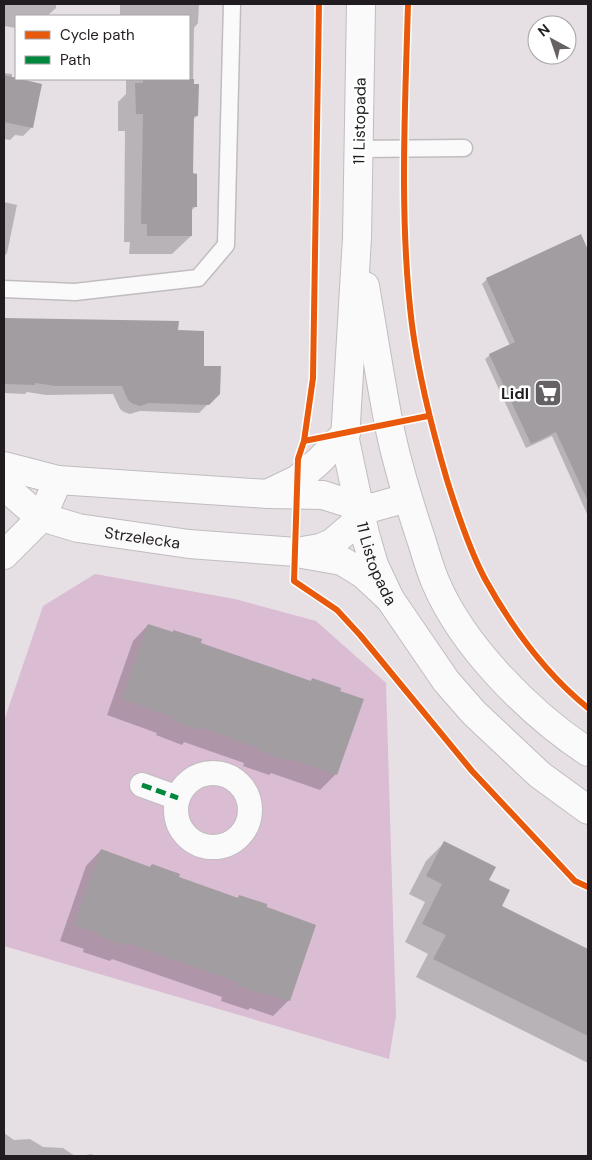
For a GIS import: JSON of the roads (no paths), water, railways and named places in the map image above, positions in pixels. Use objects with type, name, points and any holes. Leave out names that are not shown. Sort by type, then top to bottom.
[{"type":"street","name":"11 Listopada","points":[[361,4],[357,238],[345,440],[374,565],[390,599],[446,681],[474,713],[540,775],[588,810]]},
{"type":"street","name":"11 Listopada","points":[[357,238],[389,425],[407,498],[436,582],[456,620],[485,659],[542,718],[588,752]]},
{"type":"street","points":[[268,494],[298,479],[319,461],[346,433]]},
{"type":"street","points":[[4,466],[58,480],[268,494],[323,495],[351,504],[360,511],[407,498]]},
{"type":"street","points":[[4,555],[42,517],[58,480]]},
{"type":"street","name":"Strzelecka","points":[[4,486],[36,514],[78,528],[189,544],[296,552],[342,561],[363,574],[390,599]]},
{"type":"street","name":"Strzelecka","points":[[296,552],[320,548],[332,543],[352,526],[360,511]]},
{"type":"street","points":[[142,786],[178,798]]},
{"type":"lane","points":[[4,289],[75,292],[198,278],[226,245],[232,4]]},
{"type":"lane","points":[[358,149],[464,148]]},
{"type":"place","name":"Lidl","points":[[548,393]]}]
